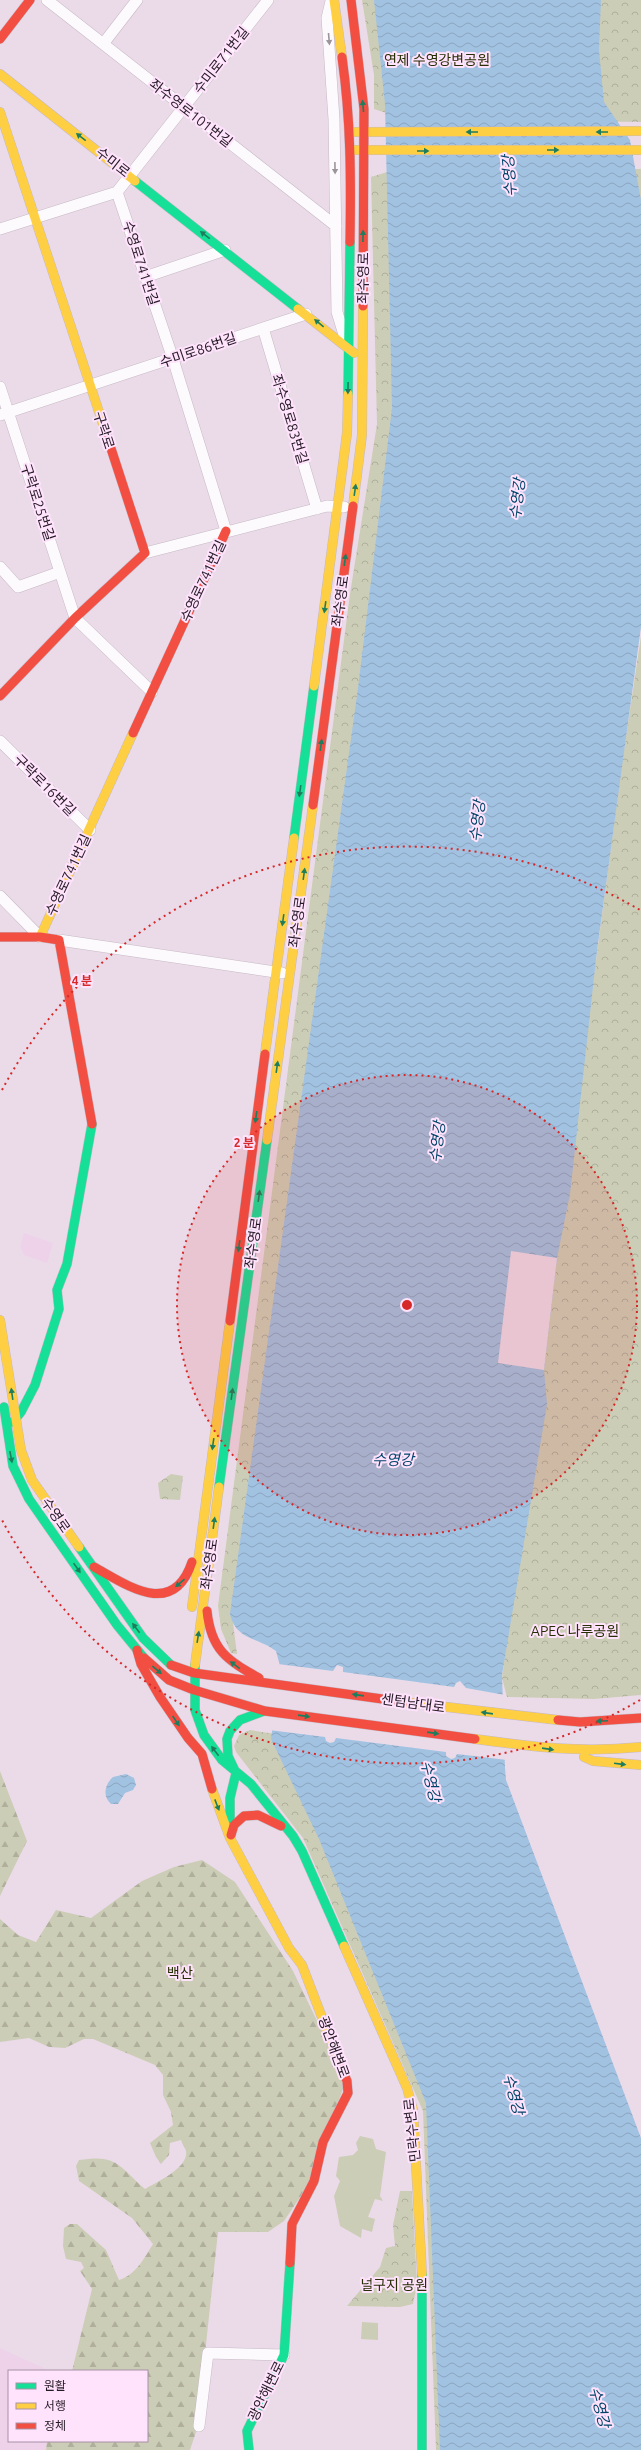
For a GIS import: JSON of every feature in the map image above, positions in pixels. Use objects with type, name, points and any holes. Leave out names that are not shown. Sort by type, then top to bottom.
[{"type":"main road","points":[[0,39],[30,0]]},
{"type":"main road","name":"좌수영로","points":[[190,1618],[336,527],[347,432],[351,150],[349,109],[333,0]]},
{"type":"main road","name":"좌수영로","points":[[185,1687],[190,1672],[205,1589],[290,974],[362,435],[364,109],[351,0]]},
{"type":"main road","name":"수미로","points":[[0,74],[226,250],[362,359]]},
{"type":"main road","name":"구락로","points":[[0,112],[145,553]]},
{"type":"main road","points":[[350,132],[641,131]]},
{"type":"main road","points":[[351,150],[641,150]]},
{"type":"main road","name":"수영로741번길","points":[[40,937],[226,531]]},
{"type":"main road","points":[[0,696],[75,618],[145,553]]},
{"type":"main road","points":[[0,937],[40,937],[59,940],[92,1126],[67,1264],[57,1290],[59,1309],[35,1385],[28,1401],[16,1419],[6,1430]]},
{"type":"main road","name":"수영로","points":[[0,1320],[16,1419],[25,1464],[32,1480],[122,1610],[154,1651],[169,1664],[190,1672]]},
{"type":"main road","name":"수영로","points":[[0,1377],[6,1430],[13,1466],[29,1499],[137,1650],[169,1680],[194,1690]]},
{"type":"main road","points":[[91,1565],[134,1590],[145,1594],[163,1594],[176,1587],[188,1577],[199,1550]]},
{"type":"main road","points":[[205,1589],[207,1618],[212,1643],[241,1669],[269,1684]]},
{"type":"main road","points":[[137,1650],[141,1664],[160,1697],[188,1738],[202,1754],[215,1800],[230,1838]]},
{"type":"main road","name":"좌수영로","points":[[186,1656],[194,1690]]},
{"type":"main road","name":"센텀남대로","points":[[190,1672],[526,1718],[580,1722],[641,1718]]},
{"type":"main road","name":"민락수변로","points":[[185,1687],[185,1702],[189,1725],[202,1754],[233,1783],[262,1798]]},
{"type":"main road","name":"센텀남대로","points":[[194,1690],[265,1711],[522,1745],[574,1751],[641,1747]]},
{"type":"main road","name":"민락수변로","points":[[194,1690],[196,1714],[204,1735],[222,1760],[251,1784],[293,1836],[408,2088],[413,2110],[424,2300],[422,2450]]},
{"type":"main road","points":[[236,1773],[228,1756],[226,1743],[230,1730],[238,1720],[249,1714],[265,1711]]},
{"type":"main road","points":[[574,1751],[592,1761],[641,1765]]},
{"type":"main road","name":"광안해변로","points":[[236,1773],[230,1798],[230,1838],[290,1948],[302,1965],[347,2082],[348,2093],[323,2142],[314,2181],[292,2224],[284,2356],[247,2431],[249,2450]]},
{"type":"main road","points":[[230,1838],[233,1826],[239,1818],[248,1814],[268,1818],[293,1836]]},
{"type":"street","name":"좌수영로101번길","points":[[47,0],[336,226]]},
{"type":"street","points":[[103,44],[137,0]]},
{"type":"street","name":"수미로71번길","points":[[131,176],[268,0]]},
{"type":"street","points":[[333,0],[327,18],[334,119],[337,312],[348,349]]},
{"type":"street","points":[[0,229],[117,192],[131,176]]},
{"type":"street","name":"수영로741번길","points":[[117,192],[173,359],[226,531]]},
{"type":"street","points":[[145,277],[226,250]]},
{"type":"street","name":"수미로86번길","points":[[4,414],[90,387],[306,314]]},
{"type":"street","name":"좌수영로83번길","points":[[263,328],[317,509]]},
{"type":"street","name":"구락로25번길","points":[[0,387],[4,414],[75,618]]},
{"type":"street","points":[[145,553],[226,531],[317,509],[338,506],[352,508]]},
{"type":"street","points":[[0,567],[18,587],[60,572]]},
{"type":"street","points":[[75,618],[152,692]]},
{"type":"street","name":"구락로16번길","points":[[0,741],[90,830]]},
{"type":"street","points":[[0,896],[40,937]]},
{"type":"street","points":[[59,940],[290,974]]},
{"type":"street","name":"광안해변로","points":[[199,2426],[208,2354],[284,2356]]},
{"type":"shaded area","points":[[24,1233],[53,1243],[47,1263],[24,1255],[20,1247]]},
{"type":"shaded area","points":[[0,2348],[48,2370],[8,2370],[8,2442],[47,2442],[46,2450],[0,2450]]},
{"type":"green space","name":"연제 수영강변공원","points":[[362,0],[641,0],[641,122],[404,119],[374,109],[374,75]]},
{"type":"green space","points":[[403,167],[401,422],[232,1615],[237,1654],[231,1653],[221,1629],[218,1606],[350,594],[377,424],[371,177]]},
{"type":"green space","points":[[629,169],[641,169],[641,229]]},
{"type":"green space","name":"APEC 나루공원","points":[[641,636],[641,1695],[594,1699],[507,1697],[502,1678],[621,770]]},
{"type":"green space","points":[[171,1474],[183,1476],[180,1500],[160,1499],[158,1483]]},
{"type":"green space","points":[[250,1730],[282,1735],[438,2100],[455,2450],[436,2450],[423,2111],[303,1838],[236,1752],[234,1746],[239,1735]]},
{"type":"green space","points":[[0,1771],[27,1841],[0,1896]]},
{"type":"green space","name":"백산","points":[[202,1860],[235,1882],[293,1971],[334,2056],[344,2086],[307,2187],[284,2221],[268,2232],[218,2232],[197,2429],[190,2450],[46,2450],[47,2442],[148,2442],[148,2370],[72,2370],[92,2289],[80,2271],[84,2268],[81,2262],[66,2259],[63,2246],[64,2228],[70,2224],[77,2224],[106,2250],[119,2280],[125,2278],[135,2270],[153,2244],[132,2218],[79,2181],[76,2166],[79,2160],[109,2160],[116,2163],[145,2189],[177,2169],[186,2157],[186,2151],[181,2140],[170,2143],[169,2155],[161,2164],[150,2143],[173,2125],[171,2112],[163,2095],[163,2075],[155,2065],[93,2039],[84,2039],[65,2048],[49,2047],[29,2038],[0,2042],[0,1919],[18,1935],[36,1942],[56,1910],[91,1918],[142,1881],[174,1867]]},
{"type":"green space","points":[[360,2136],[373,2139],[376,2149],[386,2152],[380,2196],[383,2201],[375,2199],[368,2217],[375,2219],[372,2232],[362,2229],[361,2238],[340,2226],[334,2196],[340,2181],[336,2176],[339,2157],[353,2155],[358,2150],[356,2143]]},
{"type":"green space","name":"널구지 공원","points":[[400,2191],[412,2191],[417,2285],[413,2304],[400,2307],[347,2306],[380,2267],[386,2248],[395,2246],[393,2225]]},
{"type":"green space","points":[[362,2322],[378,2323],[378,2340],[361,2339]]},
{"type":"water","name":"수영강","points":[[374,0],[601,0],[599,50],[604,102],[630,140],[641,200],[641,627],[597,951],[570,1194],[557,1258],[544,1370],[547,1404],[502,1675],[506,1780],[641,2138],[641,2450],[440,2450],[426,2103],[319,1839],[271,1739],[280,1666],[276,1651],[269,1646],[243,1634],[233,1623],[230,1614],[358,688],[392,408],[385,104]]},
{"type":"water","points":[[126,1774],[134,1778],[136,1785],[133,1790],[125,1793],[118,1804],[111,1804],[106,1797],[106,1787],[108,1783],[113,1777]]},
{"type":"pier","points":[[511,1251],[557,1258],[544,1370],[498,1363]]},
{"type":"pier","points":[[278,1664],[333,1671],[337,1665],[343,1667],[343,1672],[454,1687],[456,1683],[460,1681],[466,1688],[505,1695],[507,1760],[457,1754],[455,1758],[451,1759],[446,1756],[446,1752],[336,1738],[334,1742],[330,1743],[326,1741],[325,1737],[269,1730]]},
{"type":"traffic: fast","points":[[135,181],[298,309]]},
{"type":"traffic: fast","points":[[348,394],[350,242]]},
{"type":"traffic: fast","points":[[294,838],[314,686]]},
{"type":"traffic: fast","points":[[13,1422],[21,1412],[35,1385],[59,1309],[57,1290],[67,1264],[92,1124]]},
{"type":"traffic: fast","points":[[219,1487],[267,1140]]},
{"type":"traffic: fast","points":[[4,1407],[13,1466],[29,1499],[117,1625],[144,1658]]},
{"type":"traffic: fast","points":[[79,1547],[143,1638],[171,1665]]},
{"type":"traffic: fast","points":[[195,1665],[195,1710],[204,1735],[222,1760],[251,1784],[293,1836],[302,1851],[344,1946]]},
{"type":"traffic: fast","points":[[230,1829],[230,1798],[236,1773],[228,1756],[227,1739],[230,1731],[240,1720],[264,1711]]},
{"type":"traffic: fast","points":[[249,2450],[247,2431],[284,2355],[290,2263]]},
{"type":"traffic: fast","points":[[422,2274],[422,2450]]},
{"type":"traffic: slow","points":[[334,0],[342,57]]},
{"type":"traffic: slow","points":[[0,74],[135,181]]},
{"type":"traffic: slow","points":[[0,112],[104,427]]},
{"type":"traffic: slow","points":[[354,132],[641,131]]},
{"type":"traffic: slow","points":[[354,150],[641,150]]},
{"type":"traffic: slow","points":[[353,506],[362,435],[363,306]]},
{"type":"traffic: slow","points":[[298,309],[354,353]]},
{"type":"traffic: slow","points":[[314,686],[347,433],[348,394]]},
{"type":"traffic: slow","points":[[40,937],[133,733]]},
{"type":"traffic: slow","points":[[267,1140],[313,805]]},
{"type":"traffic: slow","points":[[265,1054],[294,838]]},
{"type":"traffic: slow","points":[[0,1320],[21,1450],[32,1480],[79,1547]]},
{"type":"traffic: slow","points":[[192,1607],[230,1321]]},
{"type":"traffic: slow","points":[[195,1665],[219,1487]]},
{"type":"traffic: slow","points":[[404,1702],[558,1720]]},
{"type":"traffic: slow","points":[[475,1739],[538,1747],[577,1749],[619,1749],[641,1747]]},
{"type":"traffic: slow","points":[[584,1757],[593,1761],[641,1765]]},
{"type":"traffic: slow","points":[[212,1789],[230,1838],[289,1948],[302,1965],[341,2067]]},
{"type":"traffic: slow","points":[[344,1946],[407,2088],[413,2110],[422,2274]]},
{"type":"traffic: jam","points":[[0,39],[30,0]]},
{"type":"traffic: jam","points":[[351,0],[364,109],[363,306]]},
{"type":"traffic: jam","points":[[342,57],[350,150],[350,242]]},
{"type":"traffic: jam","points":[[0,696],[75,618],[145,553],[104,427]]},
{"type":"traffic: jam","points":[[313,805],[353,506]]},
{"type":"traffic: jam","points":[[133,733],[226,531]]},
{"type":"traffic: jam","points":[[0,937],[40,937],[59,940],[92,1124]]},
{"type":"traffic: jam","points":[[230,1321],[265,1054]]},
{"type":"traffic: jam","points":[[94,1567],[134,1588],[148,1593],[161,1593],[173,1589],[184,1579],[192,1562]]},
{"type":"traffic: jam","points":[[207,1611],[212,1635],[222,1652],[238,1665],[259,1678]]},
{"type":"traffic: jam","points":[[137,1650],[141,1664],[160,1697],[188,1738],[202,1754],[212,1789]]},
{"type":"traffic: jam","points":[[144,1658],[169,1680],[194,1690],[265,1711],[475,1739]]},
{"type":"traffic: jam","points":[[171,1665],[194,1673],[404,1702]]},
{"type":"traffic: jam","points":[[558,1720],[580,1722],[641,1718]]},
{"type":"traffic: jam","points":[[231,1835],[234,1825],[244,1816],[258,1815],[281,1826]]},
{"type":"traffic: jam","points":[[290,2263],[292,2224],[314,2181],[323,2142],[348,2093],[347,2081],[341,2067]]}]
